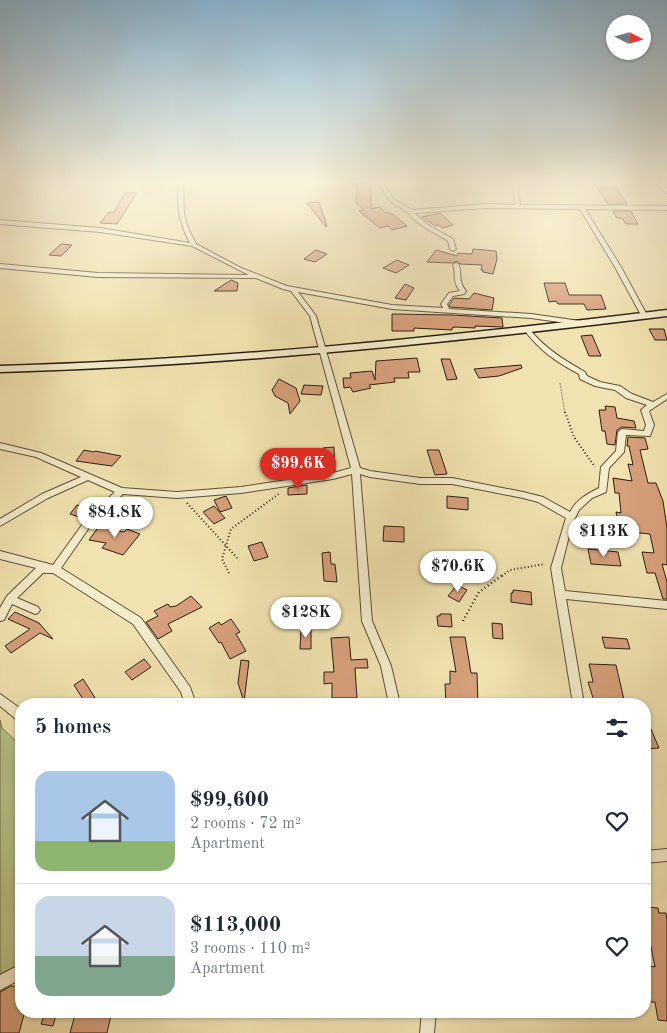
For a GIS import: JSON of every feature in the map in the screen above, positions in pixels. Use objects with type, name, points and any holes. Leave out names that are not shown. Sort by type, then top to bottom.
[{"type":"street","points":[[78,228],[194,245],[239,270],[293,290],[392,307],[531,316],[585,324]]},
{"type":"street","points":[[184,228],[194,245]]},
{"type":"street","points":[[430,228],[451,240],[453,249]]},
{"type":"street","points":[[594,228],[644,315]]},
{"type":"street","points":[[446,309],[444,304],[451,294],[462,293],[463,291],[458,286],[456,275],[458,270],[456,265]]},
{"type":"street","points":[[0,266],[98,274],[259,277]]},
{"type":"street","points":[[293,290],[313,316],[356,470],[367,621],[386,666],[394,698]]},
{"type":"street","points":[[0,370],[106,366],[469,337],[585,324],[667,312]]},
{"type":"street","points":[[528,330],[540,347],[553,357],[582,373],[583,376],[598,384],[618,388],[629,396],[654,406]]},
{"type":"street","points":[[578,698],[556,568],[571,517],[576,508],[589,496],[603,490],[605,467],[620,452],[622,432],[647,434],[650,425],[645,410],[667,396]]},
{"type":"street","points":[[0,446],[38,456],[121,491],[177,496],[241,490],[333,476],[356,470],[370,474],[420,481],[452,481],[523,495],[540,499],[571,517]]},
{"type":"street","points":[[0,523],[45,496],[88,477]]},
{"type":"street","points":[[0,617],[10,599],[41,569],[55,568],[90,520],[121,491]]},
{"type":"street","points":[[0,555],[55,568],[137,621],[186,690],[189,698]]},
{"type":"street","points":[[560,594],[667,605]]},
{"type":"street","points":[[10,599],[35,610]]},
{"type":"street","points":[[0,699],[15,711]]},
{"type":"street","points":[[651,856],[667,855]]},
{"type":"street","points":[[0,983],[15,974]]},
{"type":"street","points":[[428,1033],[429,1018]]},
{"type":"path","points":[[560,383],[564,416],[573,438],[604,479]]},
{"type":"path","points":[[229,573],[222,559],[231,529],[296,481]]},
{"type":"path","points":[[177,496],[200,513],[226,550],[239,560]]},
{"type":"path","points":[[463,621],[479,592],[510,570],[558,562]]},
{"type":"green space","points":[[0,720],[2,728],[15,740],[15,973],[0,982]]},
{"type":"building","points":[[61,244],[72,245],[61,256],[49,255]]},
{"type":"building","points":[[473,249],[496,251],[497,259],[493,274],[483,272],[481,270],[482,265],[460,264],[457,261],[452,263],[427,262],[436,250],[457,256],[458,253],[472,254]]},
{"type":"building","points":[[316,250],[327,254],[315,262],[304,259]]},
{"type":"building","points":[[397,260],[409,265],[396,273],[383,268]]},
{"type":"building","points":[[231,280],[238,283],[237,291],[214,291]]},
{"type":"building","points":[[544,283],[565,283],[569,295],[601,295],[606,309],[587,310],[584,304],[549,302]]},
{"type":"building","points":[[405,284],[414,288],[406,300],[395,298]]},
{"type":"building","points":[[474,293],[494,298],[492,310],[450,307],[449,305],[454,298],[469,299]]},
{"type":"building","points":[[392,314],[502,318],[503,327],[455,327],[452,330],[414,328],[414,331],[392,331]]},
{"type":"building","points":[[649,329],[664,329],[667,340],[655,340]]},
{"type":"building","points":[[592,335],[601,356],[589,356],[581,336]]},
{"type":"building","points":[[417,358],[420,372],[408,372],[409,378],[394,378],[395,382],[369,385],[371,388],[353,392],[350,387],[344,388],[343,378],[351,378],[350,373],[372,371],[375,380],[376,361]]},
{"type":"building","points":[[441,359],[450,359],[457,379],[447,380]]},
{"type":"building","points":[[521,365],[522,368],[499,376],[479,378],[474,369]]},
{"type":"building","points":[[279,379],[296,388],[300,401],[290,414],[288,403],[275,396],[272,390]]},
{"type":"building","points":[[304,385],[323,386],[321,395],[301,394]]},
{"type":"building","points":[[605,406],[615,407],[617,418],[634,421],[636,428],[622,427],[617,430],[615,445],[607,444],[605,431],[602,431],[599,410],[606,410]]},
{"type":"building","points":[[628,437],[645,438],[648,449],[640,450],[648,483],[656,483],[663,501],[667,528],[667,565],[662,564],[667,582],[667,599],[663,599],[655,573],[647,573],[642,552],[654,553],[650,534],[620,531],[616,512],[621,513],[619,493],[615,493],[613,478],[632,481],[628,464],[633,465],[629,446],[627,446]]},
{"type":"building","points":[[334,447],[335,471],[324,472],[323,448]]},
{"type":"building","points":[[84,450],[121,456],[112,466],[76,461]]},
{"type":"building","points":[[427,450],[439,450],[447,474],[435,475]]},
{"type":"building","points":[[284,461],[309,462],[308,475],[283,479]]},
{"type":"building","points":[[307,485],[307,494],[288,495],[288,488]]},
{"type":"building","points":[[226,496],[232,508],[220,512],[214,500]]},
{"type":"building","points":[[447,496],[468,498],[468,510],[447,508]]},
{"type":"building","points":[[77,505],[90,508],[82,518],[70,514]]},
{"type":"building","points":[[214,506],[225,518],[214,524],[203,512]]},
{"type":"building","points":[[384,526],[404,527],[404,542],[383,541]]},
{"type":"building","points":[[100,527],[124,532],[127,529],[140,534],[123,555],[102,548],[106,543],[89,540]]},
{"type":"building","points":[[262,542],[268,557],[254,561],[248,546]]},
{"type":"building","points":[[588,549],[618,552],[621,566],[591,564]]},
{"type":"building","points":[[330,552],[331,564],[335,564],[337,582],[324,581],[322,553]]},
{"type":"building","points":[[457,585],[467,590],[459,602],[448,596]]},
{"type":"building","points":[[513,590],[531,592],[532,605],[511,602]]},
{"type":"building","points":[[191,596],[202,607],[168,624],[172,631],[158,639],[146,622],[158,616],[154,611],[168,604],[170,607],[176,606]]},
{"type":"building","points":[[15,612],[39,623],[53,639],[40,633],[11,653],[5,646],[30,629],[8,619]]},
{"type":"building","points":[[440,614],[451,614],[452,627],[438,626],[437,616],[440,616]]},
{"type":"building","points":[[231,619],[240,632],[236,634],[246,651],[230,659],[221,642],[219,643],[209,628],[219,622],[221,625]]},
{"type":"building","points":[[492,623],[502,624],[503,639],[493,638]]},
{"type":"building","points":[[301,629],[311,629],[311,649],[300,649]]},
{"type":"building","points":[[349,637],[351,660],[367,659],[368,668],[355,668],[357,698],[332,698],[332,683],[324,684],[324,672],[334,672],[331,638]]},
{"type":"building","points":[[450,637],[465,637],[471,673],[477,673],[478,698],[446,698],[445,684],[450,684],[450,671],[456,672]]},
{"type":"building","points":[[602,637],[627,639],[630,649],[605,648]]},
{"type":"building","points":[[144,659],[151,667],[132,680],[125,672]]},
{"type":"building","points":[[241,660],[249,661],[244,698],[243,698],[238,683]]},
{"type":"building","points":[[589,664],[616,665],[624,698],[593,698],[588,682],[593,682]]},
{"type":"building","points":[[83,679],[95,698],[82,698],[74,685]]},
{"type":"building","points":[[651,729],[659,748],[651,749]]},
{"type":"building","points":[[651,907],[658,908],[659,913],[666,913],[667,920],[667,1021],[658,1020],[655,1002],[651,1002],[651,966],[655,967],[651,947]]},
{"type":"building","points":[[11,986],[15,986],[15,1018],[23,1018],[19,1033],[0,1033],[0,992]]},
{"type":"building","points":[[43,1018],[55,1018],[53,1026],[41,1024]]},
{"type":"building","points":[[74,1018],[110,1018],[107,1033],[70,1033]]}]
